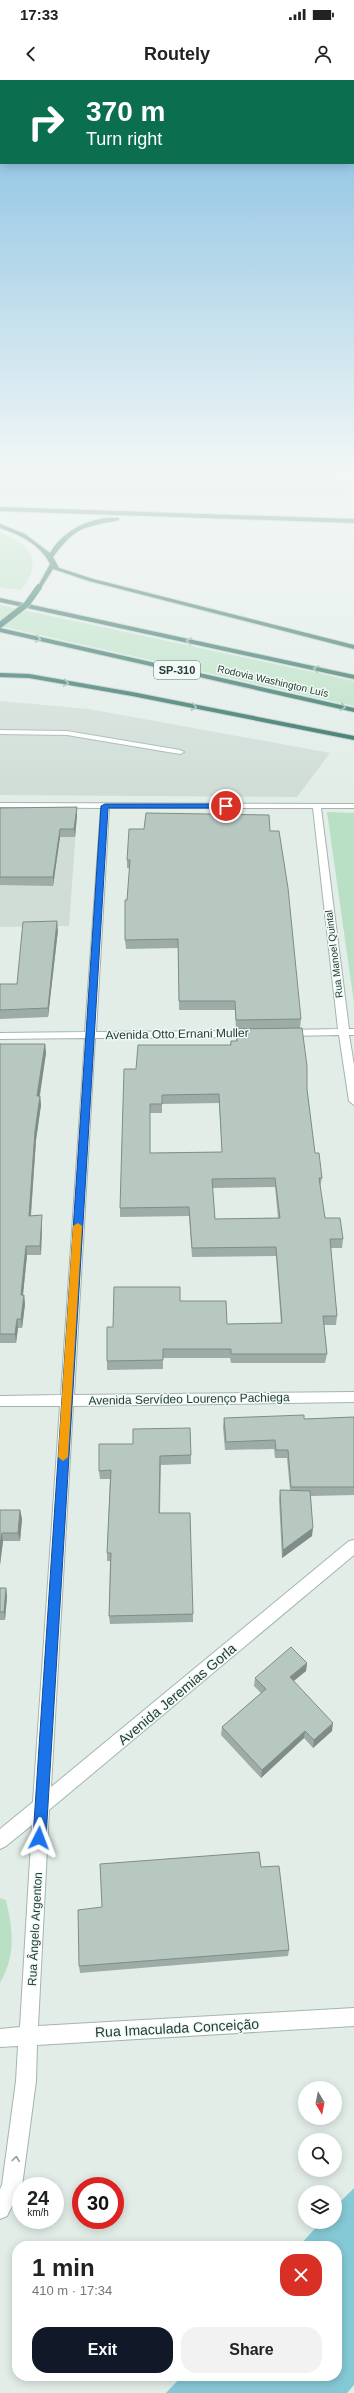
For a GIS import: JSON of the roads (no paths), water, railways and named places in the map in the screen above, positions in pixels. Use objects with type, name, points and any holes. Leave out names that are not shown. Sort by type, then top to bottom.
[{"type":"highway","points":[[0,625],[27,604],[45,577]]},
{"type":"highway","points":[[82,577],[354,647]]},
{"type":"highway","name":"Rodovia Washington Luís","points":[[0,600],[354,677]]},
{"type":"highway","name":"Rodovia Washington Luís","points":[[0,630],[354,710]]},
{"type":"highway","points":[[0,675],[29,676],[132,694],[354,738]]},
{"type":"street","points":[[0,732],[67,733],[180,752]]},
{"type":"street","points":[[0,805],[354,806]]},
{"type":"street","name":"Rua Ângelo Argenton","points":[[0,2209],[12,2187],[26,2081],[41,1807],[105,806]]},
{"type":"street","name":"Rua Manoel Quintal","points":[[317,806],[349,1033],[354,1101]]},
{"type":"street","points":[[280,1033],[349,1033]]},
{"type":"street","name":"Avenida Otto Ernani Muller","points":[[0,1036],[264,1034]]},
{"type":"street","name":"Avenida Servídeo Lourenço Pachiega","points":[[0,1401],[354,1397]]},
{"type":"street","name":"Avenida Jeremias Gorla","points":[[0,1840],[354,1546]]},
{"type":"street","name":"Rua Imaculada Conceição","points":[[0,2038],[354,2017]]},
{"type":"water","points":[[354,2188],[354,2385],[347,2393],[166,2393],[177,2381],[342,2381],[342,2241],[304,2241],[315,2229],[342,2229],[342,2200]]}]
